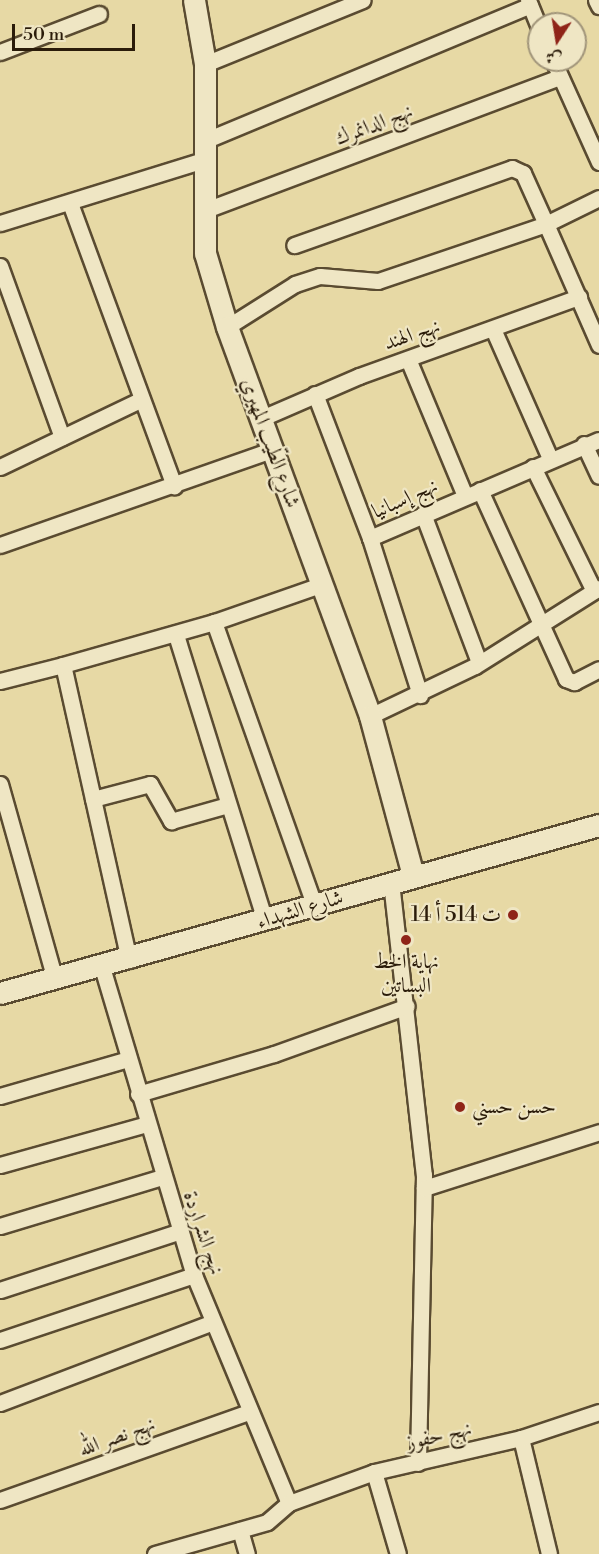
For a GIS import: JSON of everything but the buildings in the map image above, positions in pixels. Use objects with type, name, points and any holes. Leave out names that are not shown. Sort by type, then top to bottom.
[{"type":"street","name":"شارع الطّيب المهيري","points":[[194,0],[204,64],[205,253],[227,327],[370,716],[413,875]]},
{"type":"street","points":[[204,64],[363,0]]},
{"type":"street","points":[[596,0],[599,6]]},
{"type":"street","points":[[0,223],[70,203],[204,151],[529,3]]},
{"type":"street","points":[[0,52],[99,14]]},
{"type":"street","points":[[558,72],[599,162]]},
{"type":"street","name":"نهج الدانمرك","points":[[203,212],[560,77]]},
{"type":"street","points":[[294,245],[512,168],[523,173],[599,345]]},
{"type":"street","points":[[227,327],[295,284],[320,276],[378,281],[546,224],[599,198]]},
{"type":"street","points":[[70,203],[174,486]]},
{"type":"street","points":[[0,266],[62,437]]},
{"type":"street","name":"نهج الهند","points":[[262,418],[315,394],[579,297]]},
{"type":"street","points":[[493,329],[550,458]]},
{"type":"street","points":[[408,359],[465,496]]},
{"type":"street","name":"نهج إسبانيا","points":[[315,394],[370,538],[550,458],[592,442]]},
{"type":"street","points":[[0,467],[142,399]]},
{"type":"street","points":[[592,442],[599,476]]},
{"type":"street","points":[[0,545],[272,450]]},
{"type":"street","points":[[370,716],[420,695],[597,590],[533,467]]},
{"type":"street","points":[[480,490],[568,681],[599,669]]},
{"type":"street","points":[[423,514],[479,662]]},
{"type":"street","points":[[370,538],[420,695]]},
{"type":"street","points":[[0,681],[176,635],[322,584]]},
{"type":"street","points":[[214,622],[314,905]]},
{"type":"street","points":[[176,635],[265,920]]},
{"type":"street","points":[[63,665],[129,960]]},
{"type":"street","points":[[0,784],[55,980]]},
{"type":"street","points":[[93,800],[150,784],[165,816],[174,821],[228,805]]},
{"type":"street","name":"شارع الشهداء","points":[[0,993],[129,960],[413,875],[599,825]]},
{"type":"street","points":[[391,882],[407,1006],[424,1188],[418,1462]]},
{"type":"street","name":"نهج الشراردة","points":[[102,967],[162,1177],[194,1275],[248,1412],[289,1503]]},
{"type":"street","points":[[138,1094],[274,1054],[407,1006]]},
{"type":"street","points":[[0,1096],[128,1059]]},
{"type":"street","points":[[0,1165],[147,1124]]},
{"type":"street","points":[[424,1188],[599,1132]]},
{"type":"street","points":[[0,1226],[162,1177]]},
{"type":"street","points":[[0,1290],[180,1231]]},
{"type":"street","points":[[0,1340],[194,1275]]},
{"type":"street","points":[[0,1403],[213,1322]]},
{"type":"street","name":"نهج نصر الله","points":[[0,1500],[248,1412]]},
{"type":"street","name":"نهج حفوز","points":[[289,1503],[374,1472],[521,1437],[599,1412]]},
{"type":"street","points":[[521,1437],[549,1554]]},
{"type":"street","points":[[374,1472],[395,1553]]},
{"type":"street","points":[[155,1554],[267,1522],[289,1503]]},
{"type":"street","points":[[240,1530],[247,1554]]},
{"type":"place","name":"14 ت 514 أ","points":[[513,915]]},
{"type":"place","name":"نهاية الخط البساتين","points":[[406,940]]},
{"type":"place","name":"حسن حسني","points":[[460,1107]]}]
